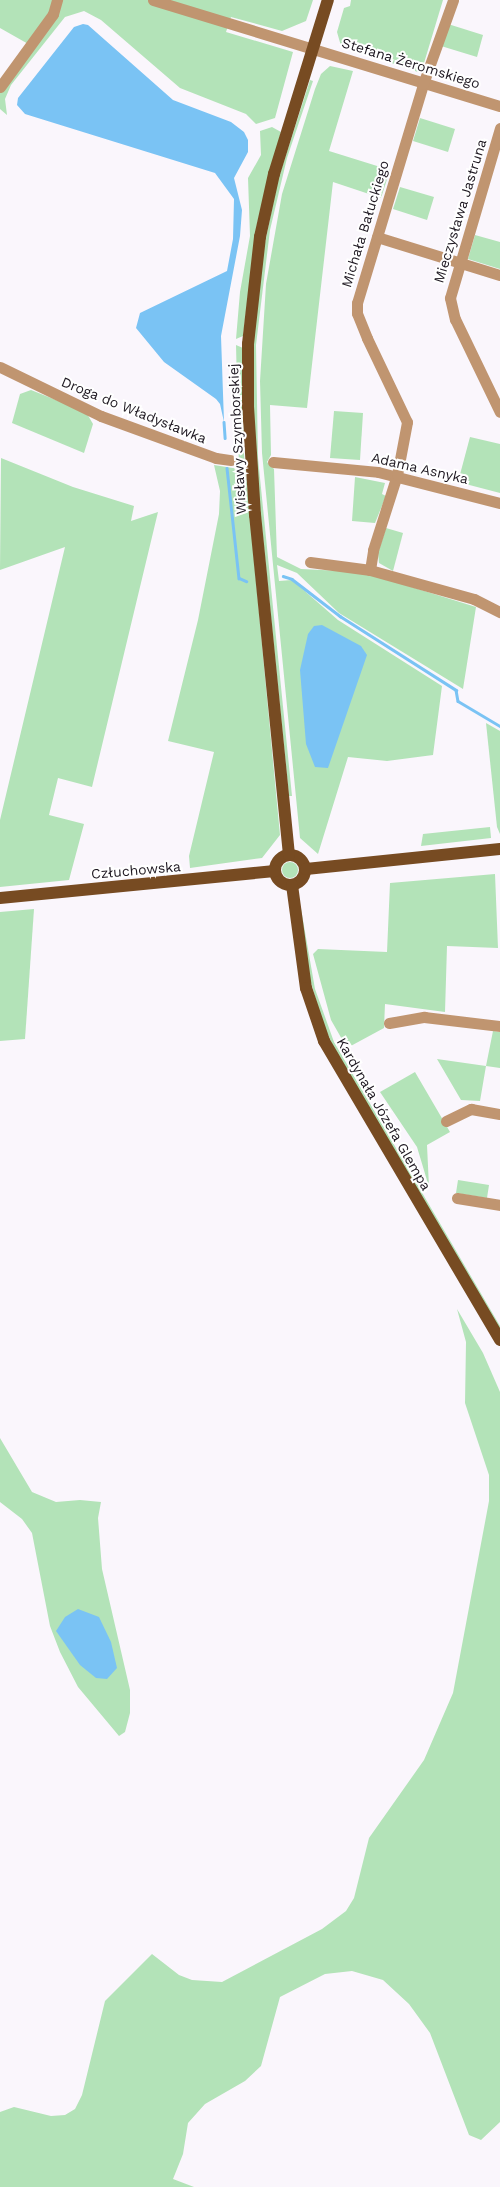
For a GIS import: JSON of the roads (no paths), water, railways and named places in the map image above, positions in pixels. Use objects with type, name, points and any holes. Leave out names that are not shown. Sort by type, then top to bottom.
[{"type":"main road","name":"Wisławy Szymborskiej","points":[[289,855],[255,515],[248,406],[248,344],[260,237],[274,174],[328,0]]},
{"type":"main road","points":[[306,869],[500,849]]},
{"type":"main road","points":[[289,855],[299,858],[306,869],[302,880],[292,885],[280,881],[275,871],[280,859],[289,855]]},
{"type":"main road","name":"Człuchowska","points":[[0,898],[275,871]]},
{"type":"main road","name":"Kardynała Józefa Glempa","points":[[292,885],[306,988],[324,1042],[500,1340]]},
{"type":"street","points":[[0,87],[44,28],[57,0]]},
{"type":"street","name":"Stefana Żeromskiego","points":[[153,0],[500,106]]},
{"type":"street","name":"Michała Bałuckiego","points":[[370,570],[373,550],[397,475],[407,422],[357,313],[360,291],[423,84],[453,0]]},
{"type":"street","name":"Mieczysława Jastruna","points":[[500,128],[451,287],[451,310],[500,412]]},
{"type":"street","points":[[378,237],[500,275]]},
{"type":"street","name":"Droga do Władysławka","points":[[0,368],[101,416],[216,458],[231,460]]},
{"type":"street","name":"Adama Asnyka","points":[[273,462],[397,475],[500,503]]},
{"type":"street","points":[[310,562],[370,570],[474,599],[500,612]]},
{"type":"street","points":[[388,1023],[424,1017],[500,1026]]},
{"type":"street","points":[[446,1121],[471,1109],[500,1114]]},
{"type":"street","points":[[457,1198],[500,1205]]},
{"type":"water","points":[[83,24],[88,25],[173,100],[231,122],[244,132],[248,140],[248,152],[234,178],[242,210],[240,236],[221,336],[224,422],[220,404],[216,399],[164,362],[136,328],[140,313],[227,271],[233,239],[234,199],[215,173],[25,114],[17,105],[18,98],[74,27]]},
{"type":"water","points":[[322,625],[361,646],[367,655],[328,768],[315,767],[306,744],[300,670],[308,634],[314,626]]},
{"type":"water","points":[[78,1609],[99,1617],[111,1642],[117,1668],[107,1679],[96,1678],[80,1665],[56,1631],[65,1617]]},
{"type":"waterway","points":[[224,422],[225,438]]},
{"type":"waterway","points":[[227,468],[239,578],[246,581]]},
{"type":"waterway","points":[[283,576],[292,579],[340,616],[456,690],[458,701],[500,726]]}]
